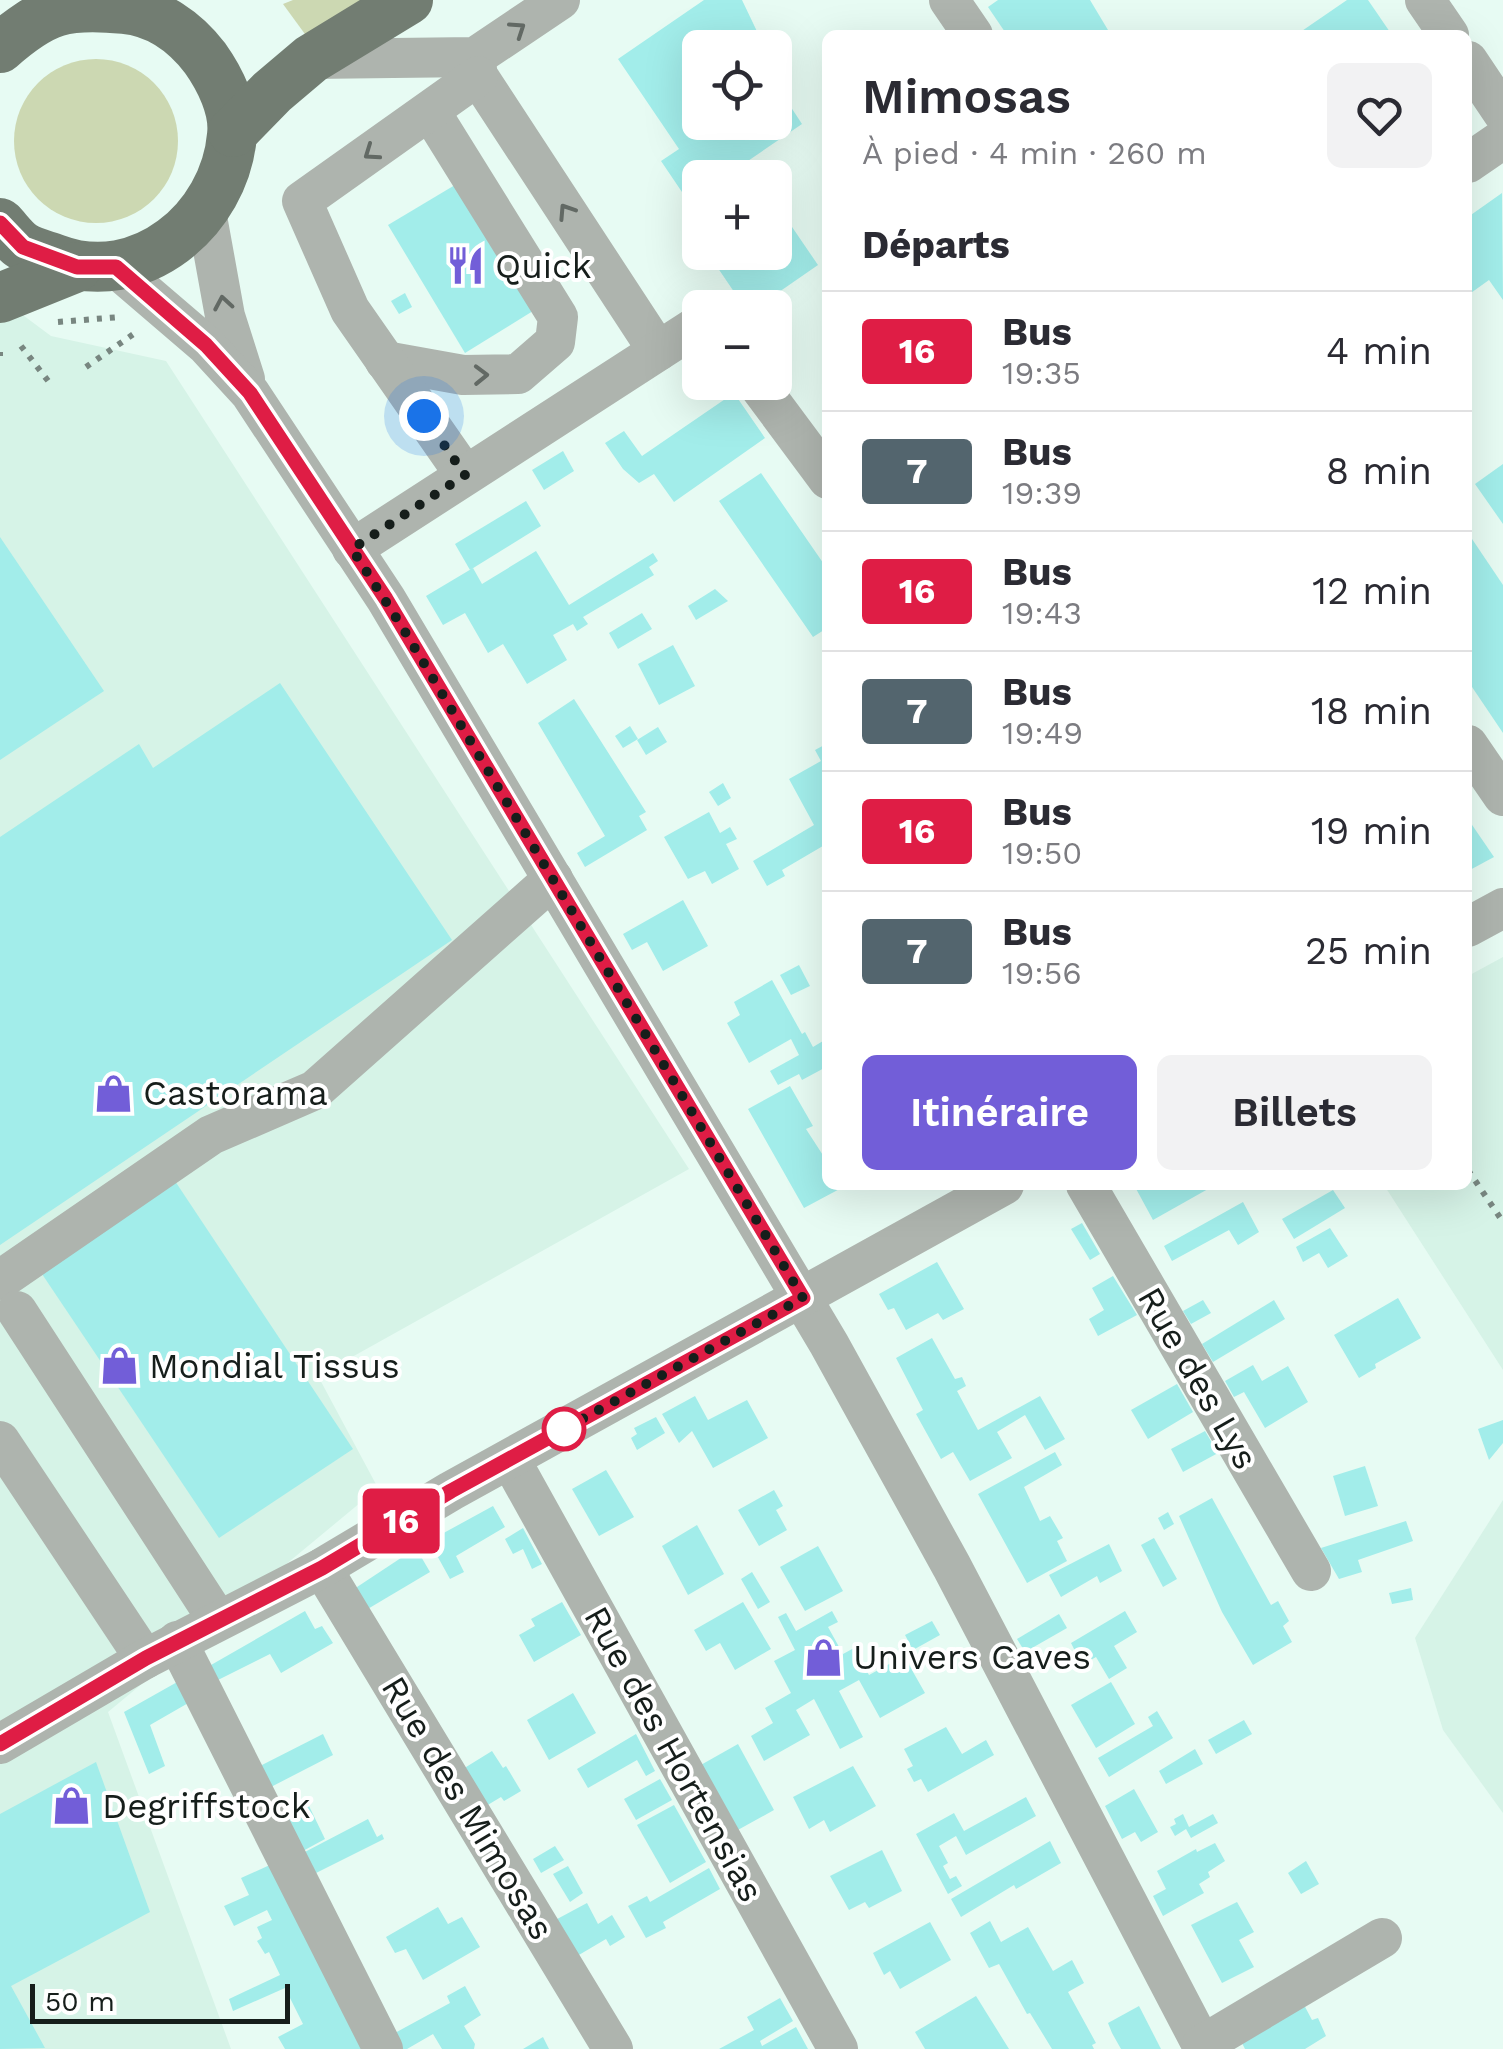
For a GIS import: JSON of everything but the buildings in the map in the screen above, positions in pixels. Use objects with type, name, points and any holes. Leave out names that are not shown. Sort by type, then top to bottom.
[{"type":"main road","points":[[0,48],[30,21],[79,2],[144,11],[191,0]]},
{"type":"main road","points":[[233,132],[311,59],[408,0]]},
{"type":"main road","points":[[0,298],[166,249],[206,212],[224,174],[233,132],[221,80],[190,38],[144,11]]},
{"type":"main road","points":[[0,223],[23,247],[96,267]]},
{"type":"street","points":[[465,475],[350,310],[302,201],[430,111],[560,0]]},
{"type":"street","points":[[949,0],[970,30]]},
{"type":"street","points":[[1425,0],[1446,30]]},
{"type":"street","points":[[311,59],[477,67]]},
{"type":"street","points":[[1483,65],[1503,112]]},
{"type":"street","points":[[477,67],[658,351]]},
{"type":"street","points":[[385,360],[464,375],[518,374],[554,342],[558,317],[430,111]]},
{"type":"street","points":[[1472,161],[1503,139]]},
{"type":"street","points":[[206,212],[224,316],[250,393]]},
{"type":"street","points":[[96,267],[206,345],[250,393],[386,599],[803,1298],[952,1567],[1203,2047],[1382,1938]]},
{"type":"street","points":[[352,549],[682,336]]},
{"type":"street","points":[[769,400],[822,471]]},
{"type":"street","points":[[1472,752],[1503,796]]},
{"type":"street","points":[[217,1620],[9,1296],[211,1134],[315,1090],[553,879]]},
{"type":"street","points":[[1472,925],[1503,908]]},
{"type":"street","points":[[0,1744],[161,1650],[322,1568],[995,1190]]},
{"type":"street","name":"Rue des Lys","points":[[1089,1190],[1310,1571]]},
{"type":"street","points":[[0,1441],[161,1650],[383,2049]]},
{"type":"street","name":"Rue des Hortensias","points":[[510,1459],[838,2049]]},
{"type":"street","name":"Rue des Mimosas","points":[[322,1568],[613,2049]]},
{"type":"path","points":[[86,368],[135,333]]},
{"type":"path","points":[[22,346],[49,382]]},
{"type":"path","points":[[1472,1176],[1503,1222]]},
{"type":"shaded area","points":[[0,298],[51,336],[166,361],[689,1169],[318,1376],[378,1488],[108,1712],[231,2049],[0,2049]]},
{"type":"shaded area","points":[[1503,957],[1503,1370],[1387,1190],[1472,1190],[1472,974]]},
{"type":"shaded area","points":[[1503,1500],[1503,1813],[1443,1730],[1415,1638]]},
{"type":"green space","points":[[293,0],[372,0],[310,41],[283,4]]},
{"type":"green space","points":[[96,59],[128,65],[154,83],[172,109],[178,141],[172,173],[154,199],[128,217],[96,223],[64,217],[38,199],[20,173],[14,141],[20,109],[38,83],[64,65]]},
{"type":"bus line","name":"16","points":[[0,223],[23,247],[77,267],[116,267],[206,345],[250,393],[386,599],[803,1298],[451,1491],[322,1568],[146,1658],[0,1744]]},
{"type":"place","name":"Quick","points":[[465,266]]},
{"type":"place","name":"Castorama","points":[[113,1093]]},
{"type":"place","name":"Mondial Tissus","points":[[119,1366]]},
{"type":"place","name":"Univers Caves","points":[[823,1657]]},
{"type":"place","name":"Degriffstock","points":[[72,1806]]},
{"type":"route","points":[[424,416],[465,475],[352,549],[386,599],[803,1298],[564,1429]]}]
